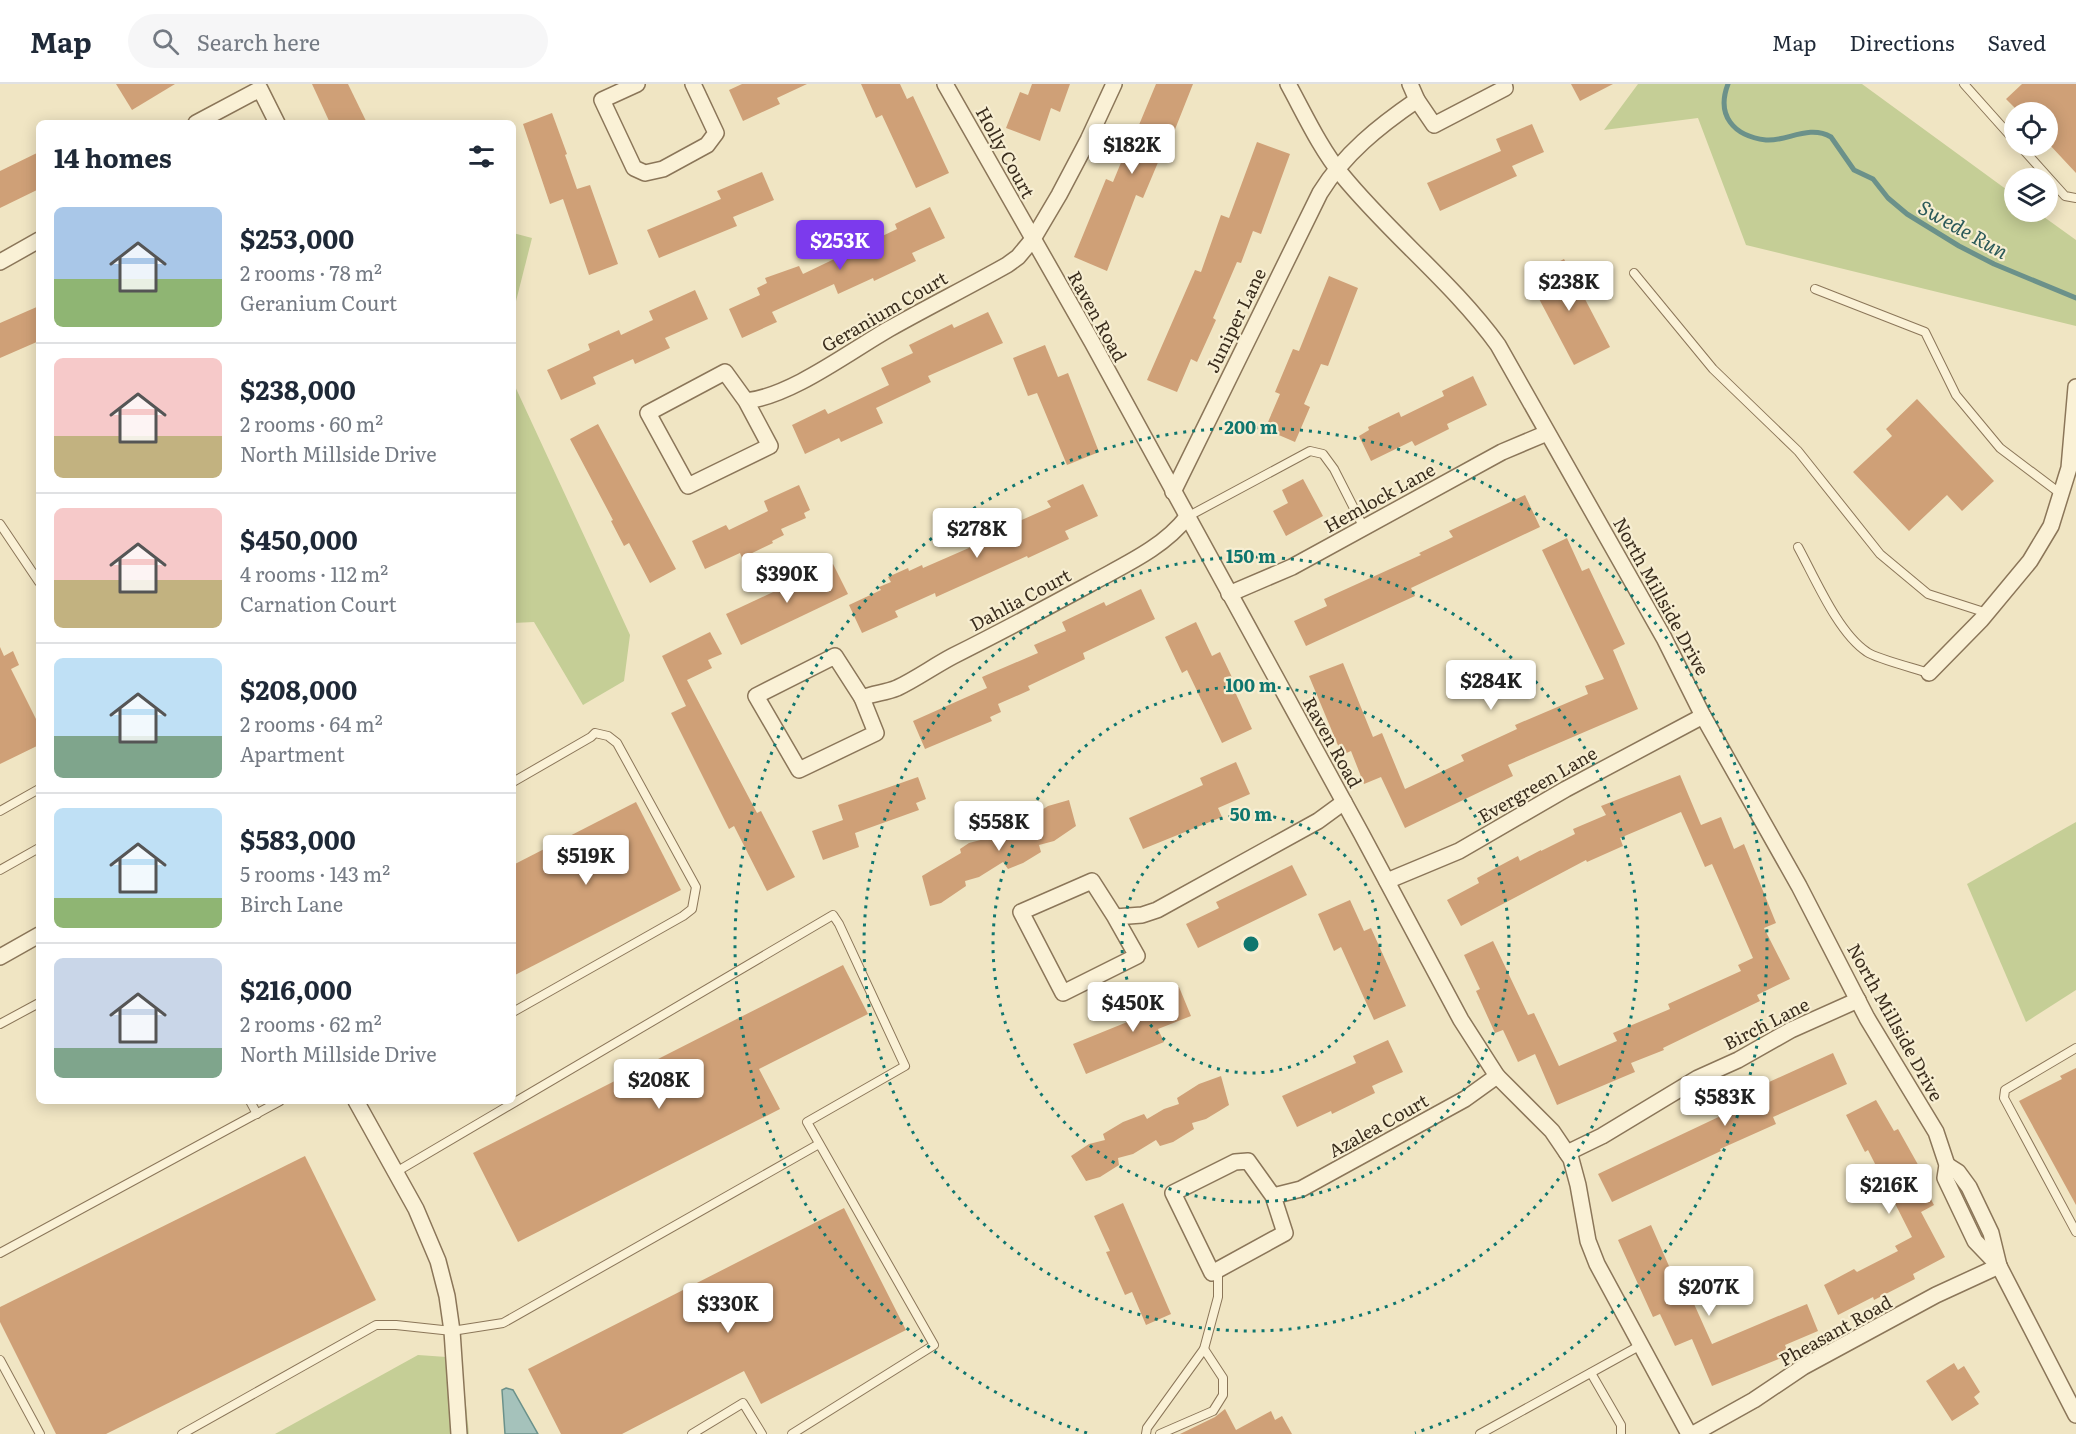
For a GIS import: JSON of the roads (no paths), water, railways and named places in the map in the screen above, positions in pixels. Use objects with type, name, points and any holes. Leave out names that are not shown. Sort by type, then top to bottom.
[{"type":"street","points":[[637,84],[602,99],[634,168],[645,172],[663,169],[707,145],[716,133],[693,84]]},
{"type":"street","name":"Holly Court","points":[[945,84],[1032,239]]},
{"type":"street","name":"Geranium Court","points":[[746,400],[759,399],[784,390],[1018,257],[1032,239],[1088,140],[1114,84]]},
{"type":"street","name":"North Millside Drive","points":[[1288,84],[1337,168],[1488,331],[1528,395],[1547,433],[1674,657],[1703,716],[1799,886],[1858,999],[1909,1090],[1936,1132],[1947,1165],[1958,1172],[1969,1187],[1991,1233],[1999,1266],[2076,1414]]},
{"type":"street","points":[[1410,84],[1417,100],[1434,125],[1505,88],[1504,84]]},
{"type":"street","points":[[202,120],[260,90],[275,120]]},
{"type":"street","name":"Juniper Lane","points":[[1173,492],[1320,193],[1337,168],[1356,148],[1417,100]]},
{"type":"street","name":"Raven Road","points":[[1032,239],[1074,310],[1461,1020],[1497,1076],[1542,1119],[1567,1153]]},
{"type":"street","points":[[0,262],[36,242]]},
{"type":"street","points":[[726,372],[746,400],[770,446],[688,486],[648,413],[726,372]]},
{"type":"street","points":[[1929,673],[1987,613],[2030,561],[2051,526],[2068,468],[2074,429],[2076,387]]},
{"type":"street","name":"Hemlock Lane","points":[[1229,594],[1292,567],[1502,452],[1547,433]]},
{"type":"street","name":"Dahlia Court","points":[[862,698],[884,693],[907,683],[927,670],[1107,575],[1166,539],[1187,517]]},
{"type":"street","points":[[835,656],[862,698],[876,733],[799,770],[756,696],[835,656]]},
{"type":"street","name":"Evergreen Lane","points":[[1387,881],[1459,851],[1650,742],[1703,716]]},
{"type":"street","points":[[1115,917],[1142,915],[1157,910],[1318,821],[1344,802]]},
{"type":"street","points":[[1092,881],[1115,917],[1137,956],[1063,993],[1022,912],[1092,881]]},
{"type":"street","points":[[0,957],[36,937]]},
{"type":"street","name":"Birch Lane","points":[[1567,1153],[1602,1136],[1698,1078],[1738,1060],[1791,1030],[1858,999]]},
{"type":"street","name":"Azalea Court","points":[[1273,1196],[1316,1183],[1465,1099],[1497,1076]]},
{"type":"street","points":[[358,1104],[396,1172],[431,1243],[447,1296],[452,1331],[459,1434]]},
{"type":"street","name":"Pheasant Road","points":[[1567,1153],[1578,1185],[1584,1227],[1602,1276],[1691,1434],[1754,1400],[1803,1367],[1936,1295],[1999,1266]]},
{"type":"street","points":[[1248,1161],[1273,1196],[1285,1233],[1212,1273],[1173,1193],[1235,1162],[1248,1161]]},
{"type":"lane","points":[[1964,84],[2004,129]]},
{"type":"lane","points":[[2029,156],[2065,196],[2076,198]]},
{"type":"lane","points":[[1634,273],[1713,369],[1798,451],[1880,554],[1928,594],[1987,613]]},
{"type":"lane","points":[[1815,289],[1925,332],[1956,395],[2000,448],[2061,494]]},
{"type":"lane","points":[[1187,517],[1310,451],[1323,454],[1334,469],[1364,528]]},
{"type":"lane","points":[[0,524],[36,578]]},
{"type":"lane","points":[[1798,547],[1837,618],[1853,640],[1868,653],[1929,673]]},
{"type":"lane","points":[[516,780],[595,733],[608,736],[617,743],[696,887],[692,909],[683,916],[516,1010]]},
{"type":"lane","points":[[0,811],[36,791]]},
{"type":"lane","points":[[0,870],[36,850]]},
{"type":"lane","points":[[516,1101],[833,915],[904,1066],[807,1122],[934,1345],[792,1434]]},
{"type":"lane","points":[[0,1024],[36,1005]]},
{"type":"lane","points":[[2076,1048],[2005,1090],[2004,1098],[2076,1232]]},
{"type":"lane","points":[[252,1104],[257,1113]]},
{"type":"lane","points":[[0,1253],[274,1104]]},
{"type":"lane","points":[[396,1172],[512,1104]]},
{"type":"lane","points":[[182,1434],[376,1325],[452,1331],[503,1323],[819,1144]]},
{"type":"lane","points":[[1146,1434],[1147,1428],[1204,1349],[1218,1297],[1218,1269]]},
{"type":"lane","points":[[1480,1434],[1641,1345]]},
{"type":"lane","points":[[1160,1434],[1213,1411],[1223,1395],[1223,1378],[1204,1349]]},
{"type":"lane","points":[[0,1359],[40,1434]]},
{"type":"lane","points":[[1591,1373],[1621,1425],[1622,1434]]},
{"type":"lane","points":[[692,1434],[743,1403],[762,1434]]},
{"type":"water","points":[[506,1388],[513,1390],[538,1434],[505,1434],[502,1390]]},
{"type":"waterway","name":"Swede Run","points":[[1728,84],[1724,105],[1726,114],[1736,129],[1744,134],[1754,138],[1774,140],[1806,133],[1823,133],[1831,137],[1854,170],[1873,179],[1888,198],[1907,214],[1959,246],[1994,264],[2076,298]]}]
